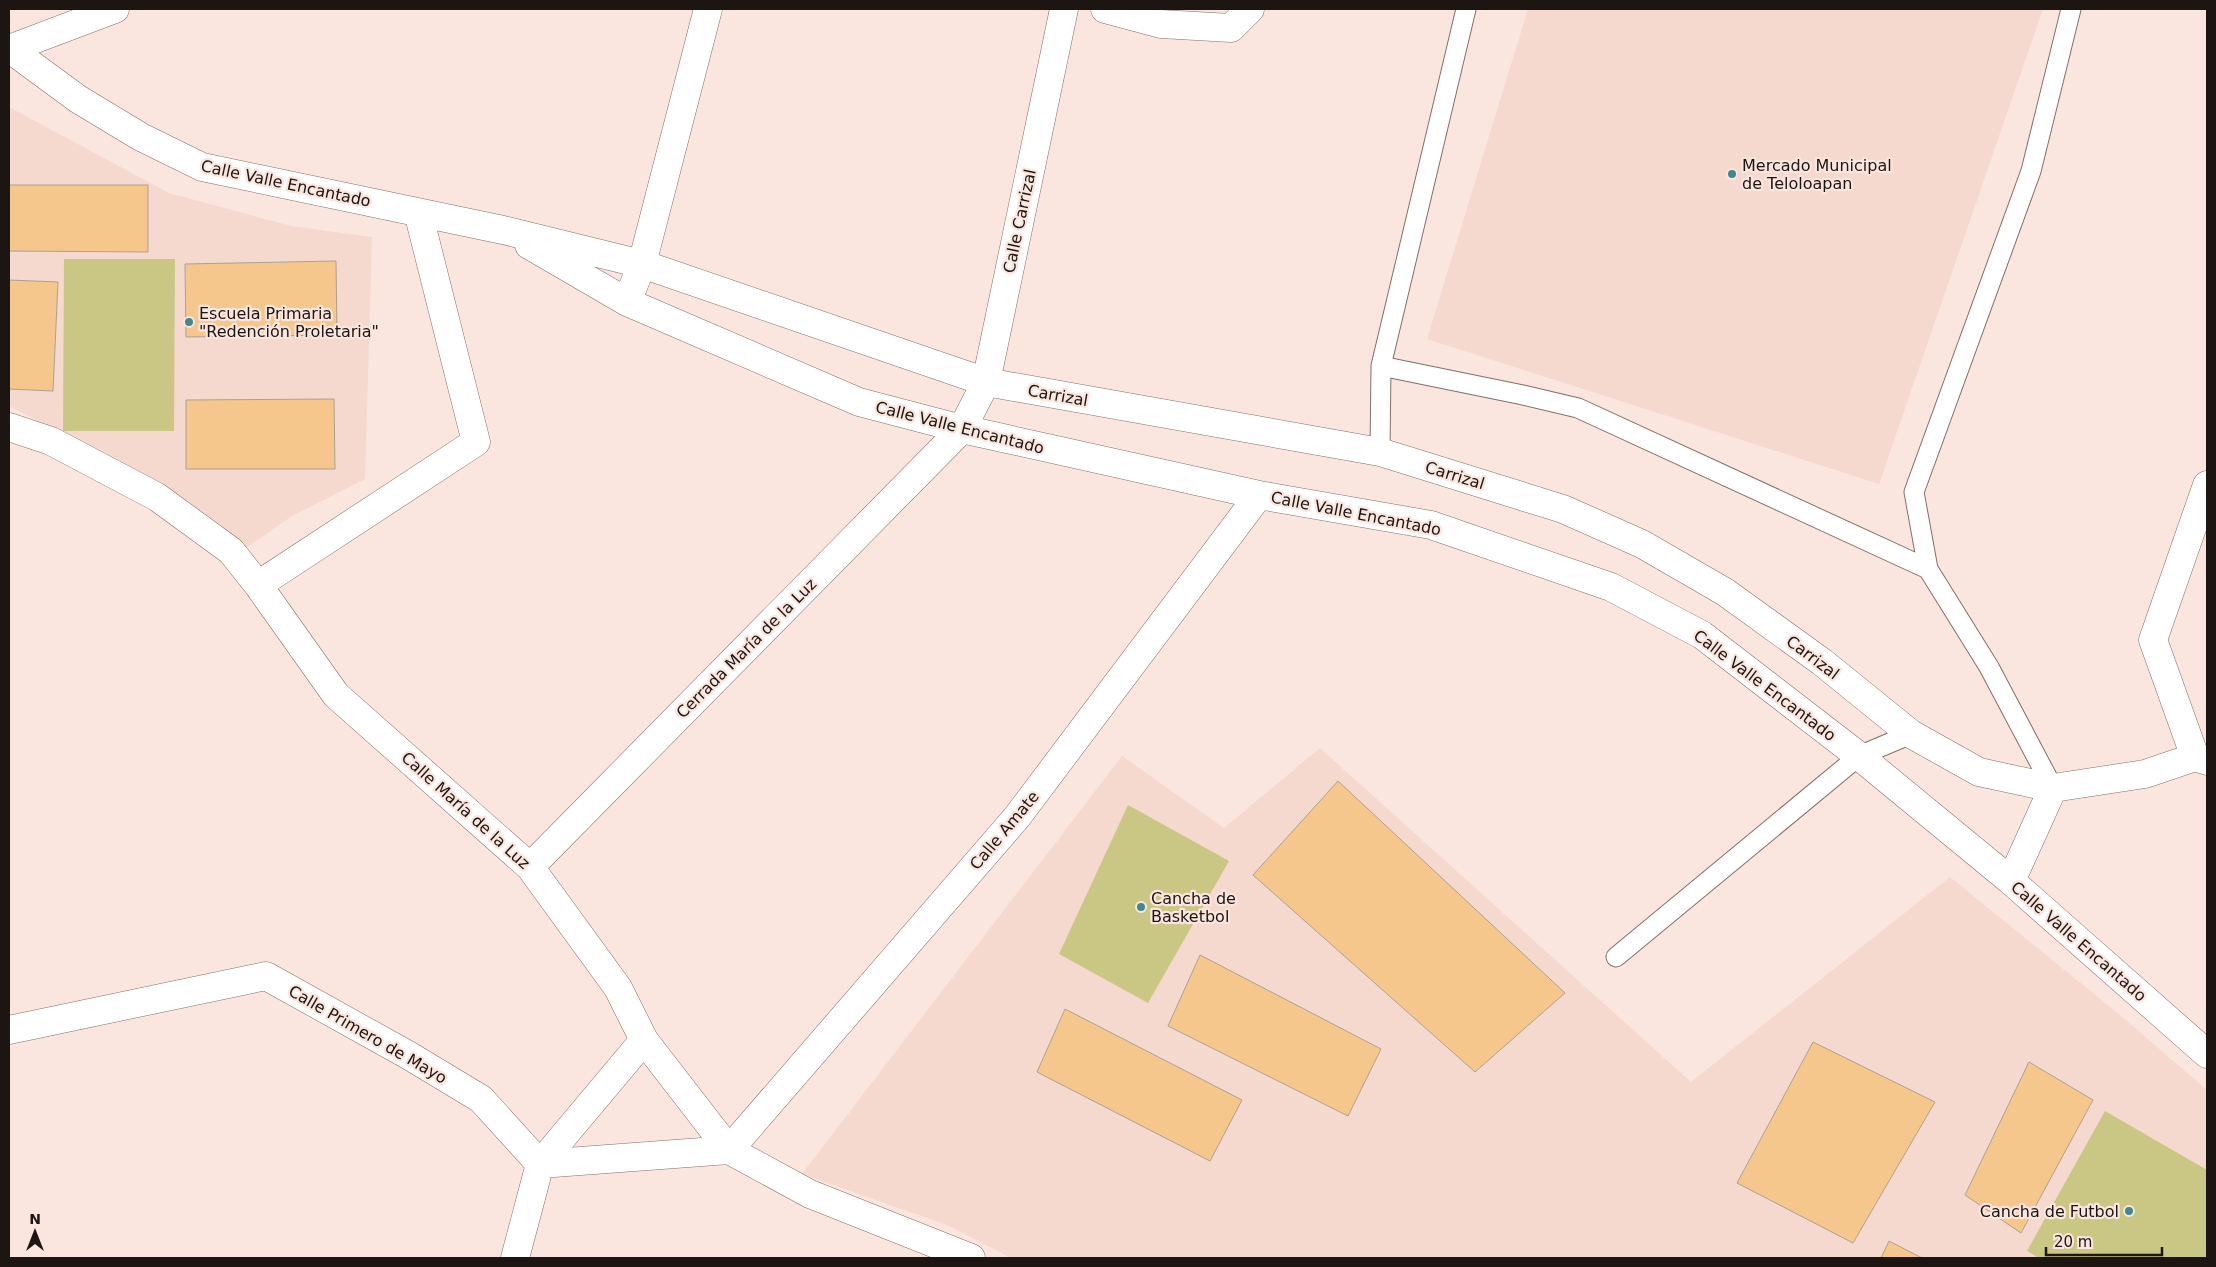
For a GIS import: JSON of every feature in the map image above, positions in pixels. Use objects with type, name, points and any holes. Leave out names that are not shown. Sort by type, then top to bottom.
[{"type":"street","points":[[9,49],[115,9]]},
{"type":"street","points":[[627,302],[642,264],[708,9]]},
{"type":"street","name":"Calle Carrizal","points":[[962,429],[986,382],[1064,9]]},
{"type":"street","points":[[1105,9],[1161,24],[1231,28],[1250,9]]},
{"type":"street","name":"Calle Valle Encantado","points":[[9,49],[86,104],[141,138],[202,167],[503,230],[642,264]]},
{"type":"street","points":[[258,585],[476,442],[418,212]]},
{"type":"street","name":"Calle Valle Encantado","points":[[503,230],[627,302],[859,402],[962,429],[1259,494],[1431,526],[1612,587],[1702,635],[1859,756],[2012,881],[2207,1054]]},
{"type":"street","name":"Carrizal","points":[[642,264],[986,382],[1380,452],[1564,509],[1642,544],[1725,592],[1822,662],[1911,734],[1979,772],[2053,788],[2145,774],[2201,759]]},
{"type":"street","name":"Calle María de la Luz","points":[[9,427],[51,441],[157,497],[231,551],[258,585],[336,695],[530,867],[618,988],[644,1040],[729,1150],[810,1194],[971,1258]]},
{"type":"street","name":"Cerrada María de la Luz","points":[[530,867],[962,429]]},
{"type":"street","points":[[2201,759],[2153,640],[2207,485]]},
{"type":"street","name":"Calle Amate","points":[[729,1150],[1017,817],[1259,494]]},
{"type":"street","points":[[2012,881],[2053,788]]},
{"type":"street","name":"Calle Primero de Mayo","points":[[9,1030],[266,976],[408,1055],[481,1099],[540,1164]]},
{"type":"street","points":[[515,1258],[540,1164],[644,1040]]},
{"type":"street","points":[[540,1164],[729,1150]]},
{"type":"lane","points":[[1380,452],[1381,366],[1466,9]]},
{"type":"lane","points":[[2053,788],[1989,667],[1928,569],[1914,492],[2031,171],[2071,9]]},
{"type":"lane","points":[[1381,366],[1578,408],[1928,569]]},
{"type":"lane","points":[[1616,957],[1859,756],[1911,734]]},
{"type":"shaded area","name":"Mercado Municipal de Teloloapan","points":[[1528,9],[2043,9],[1879,484],[1427,339]]},
{"type":"shaded area","name":"Escuela Primaria \"Redención Proletaria\"","points":[[9,107],[169,193],[291,226],[372,237],[365,479],[292,516],[231,558],[149,479],[9,406]]},
{"type":"shaded area","points":[[64,259],[175,259],[174,431],[63,431]]},
{"type":"shaded area","points":[[1320,748],[1691,1082],[1950,877],[2120,1015],[2207,1090],[2207,1258],[1011,1258],[947,1225],[802,1174],[1122,756],[1224,828]]},
{"type":"shaded area","name":"Cancha de Basketbol","points":[[1128,805],[1229,861],[1148,1003],[1059,954]]},
{"type":"shaded area","name":"Cancha de Futbol","points":[[2105,1111],[2207,1170],[2207,1258],[2039,1258],[2027,1251]]},
{"type":"building","points":[[9,185],[148,185],[148,252],[9,251]]},
{"type":"building","points":[[336,261],[337,335],[186,337],[185,264]]},
{"type":"building","points":[[9,280],[58,282],[53,391],[9,389]]},
{"type":"building","points":[[334,399],[335,469],[186,469],[186,400]]},
{"type":"building","points":[[1338,781],[1565,993],[1475,1072],[1253,875]]},
{"type":"building","points":[[1200,955],[1381,1049],[1348,1116],[1168,1026]]},
{"type":"building","points":[[1065,1009],[1242,1100],[1210,1161],[1037,1072]]},
{"type":"building","points":[[1813,1042],[1935,1102],[1853,1243],[1737,1183]]},
{"type":"building","points":[[2029,1062],[2093,1100],[2021,1233],[1965,1195]]},
{"type":"building","points":[[1889,1241],[1922,1258],[1881,1258]]},
{"type":"place","name":"Mercado Municipal de Teloloapan","points":[[1732,174]]},
{"type":"place","name":"Escuela Primaria \"Redención Proletaria\"","points":[[189,322]]},
{"type":"place","name":"Cancha de Basketbol","points":[[1141,907]]},
{"type":"place","name":"Cancha de Futbol","points":[[2129,1211]]}]
